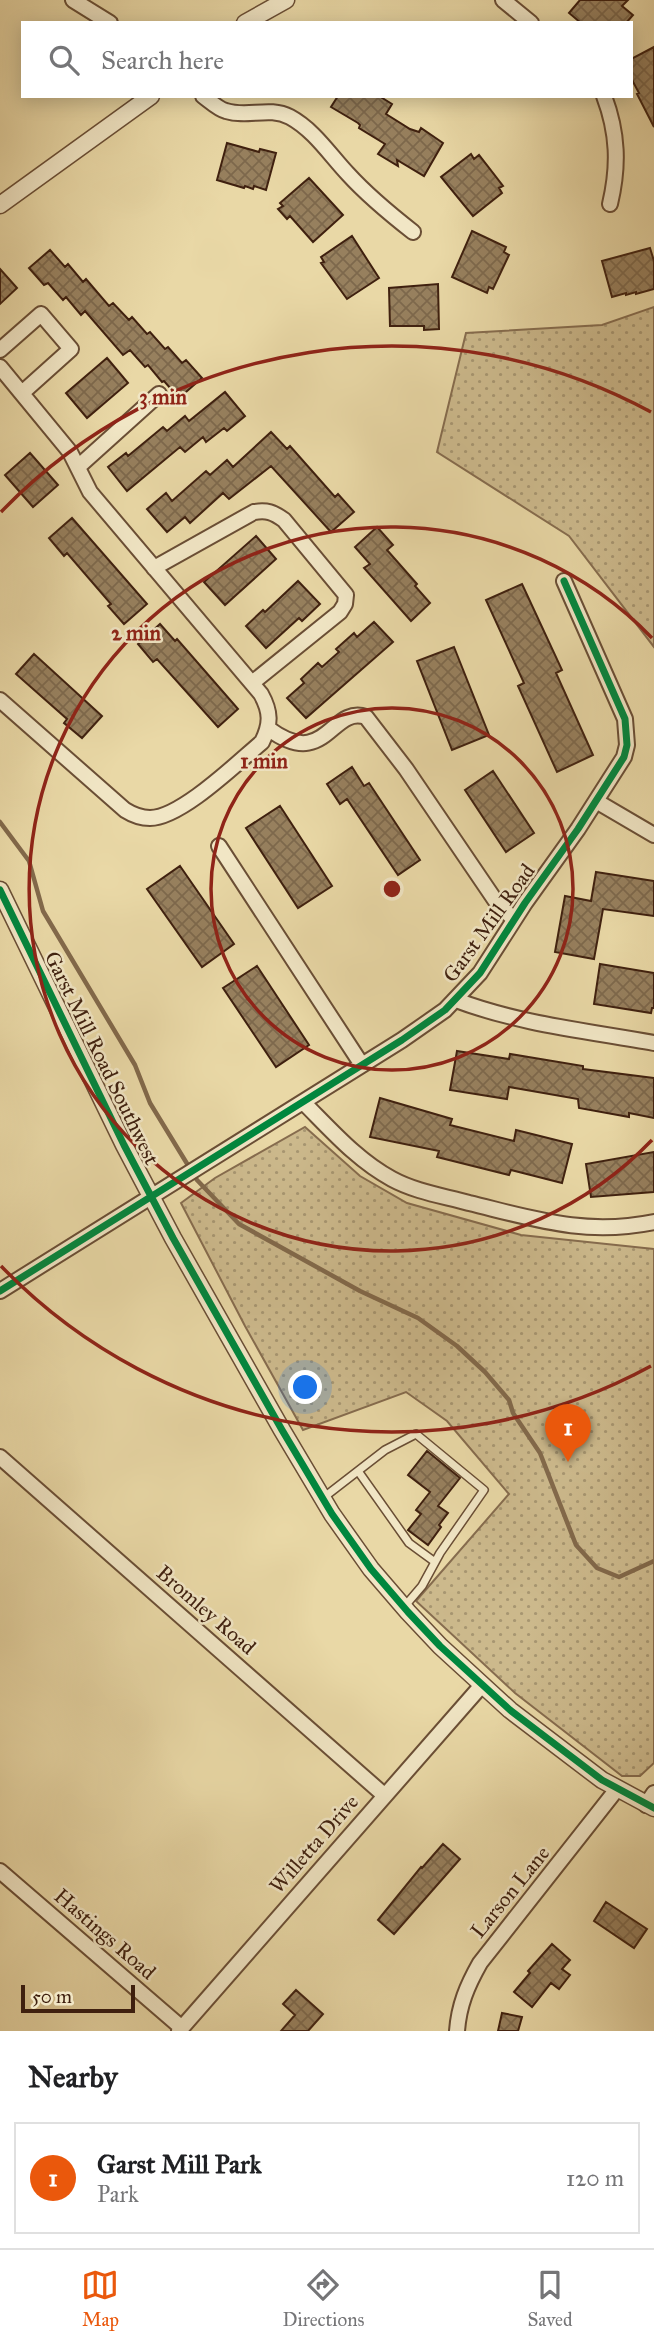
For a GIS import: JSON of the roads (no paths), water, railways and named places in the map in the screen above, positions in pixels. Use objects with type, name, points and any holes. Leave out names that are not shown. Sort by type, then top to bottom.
[{"type":"street","points":[[73,0],[107,21]]},
{"type":"street","points":[[249,21],[286,0]]},
{"type":"street","points":[[503,0],[529,21]]},
{"type":"street","points":[[0,205],[148,98]]},
{"type":"street","points":[[207,98],[225,111],[275,112],[300,123],[370,198],[413,232]]},
{"type":"street","points":[[605,98],[616,135],[615,182],[610,204]]},
{"type":"street","points":[[0,351],[41,314],[71,349],[22,393]]},
{"type":"street","points":[[0,367],[62,441],[90,492],[261,694],[268,707],[269,729],[262,742],[187,803],[167,814],[149,818],[136,816],[125,810],[0,701]]},
{"type":"street","points":[[78,467],[159,394]]},
{"type":"street","points":[[155,568],[254,512],[264,510],[284,520],[346,595],[345,604],[340,612],[251,683]]},
{"type":"street","name":"Garst Mill Road","points":[[0,1291],[402,1040],[456,1000],[480,973],[624,757],[627,730],[625,719],[564,582]]},
{"type":"street","name":"Garst Mill Road","points":[[269,729],[292,742],[308,743],[325,736],[350,715],[366,717],[406,769],[495,900],[514,920]]},
{"type":"street","points":[[596,801],[654,835]]},
{"type":"street","points":[[219,846],[362,1065]]},
{"type":"street","name":"Garst Mill Road Southwest","points":[[0,890],[151,1196],[282,1430],[323,1498],[371,1569],[440,1646],[510,1710],[617,1789],[651,1802]]},
{"type":"street","name":"Garst Mill Road","points":[[456,1000],[512,1018],[654,1044]]},
{"type":"street","points":[[303,1102],[373,1167],[417,1190],[569,1226],[604,1228],[654,1222]]},
{"type":"street","name":"Bromley Road","points":[[0,1457],[384,1795]]},
{"type":"street","name":"Willetta Drive","points":[[181,2030],[482,1685]]},
{"type":"street","name":"Larson Lane","points":[[457,2031],[458,2011],[466,1988],[480,1963],[617,1789]]},
{"type":"street","name":"Hastings Road","points":[[0,1871],[181,2030]]},
{"type":"lane","points":[[323,1498],[385,1450],[416,1434],[485,1490],[435,1562],[422,1586],[404,1607]]},
{"type":"lane","points":[[358,1471],[409,1543],[435,1562]]},
{"type":"waterway","points":[[0,822],[29,861],[43,911],[135,1065],[150,1103],[197,1180],[239,1224],[360,1291],[418,1318],[457,1346],[485,1372],[509,1400],[513,1413],[540,1453],[576,1545],[597,1568],[619,1577],[654,1561]]},
{"type":"place","name":"Garst Mill Park","points":[[568,1462]]}]
